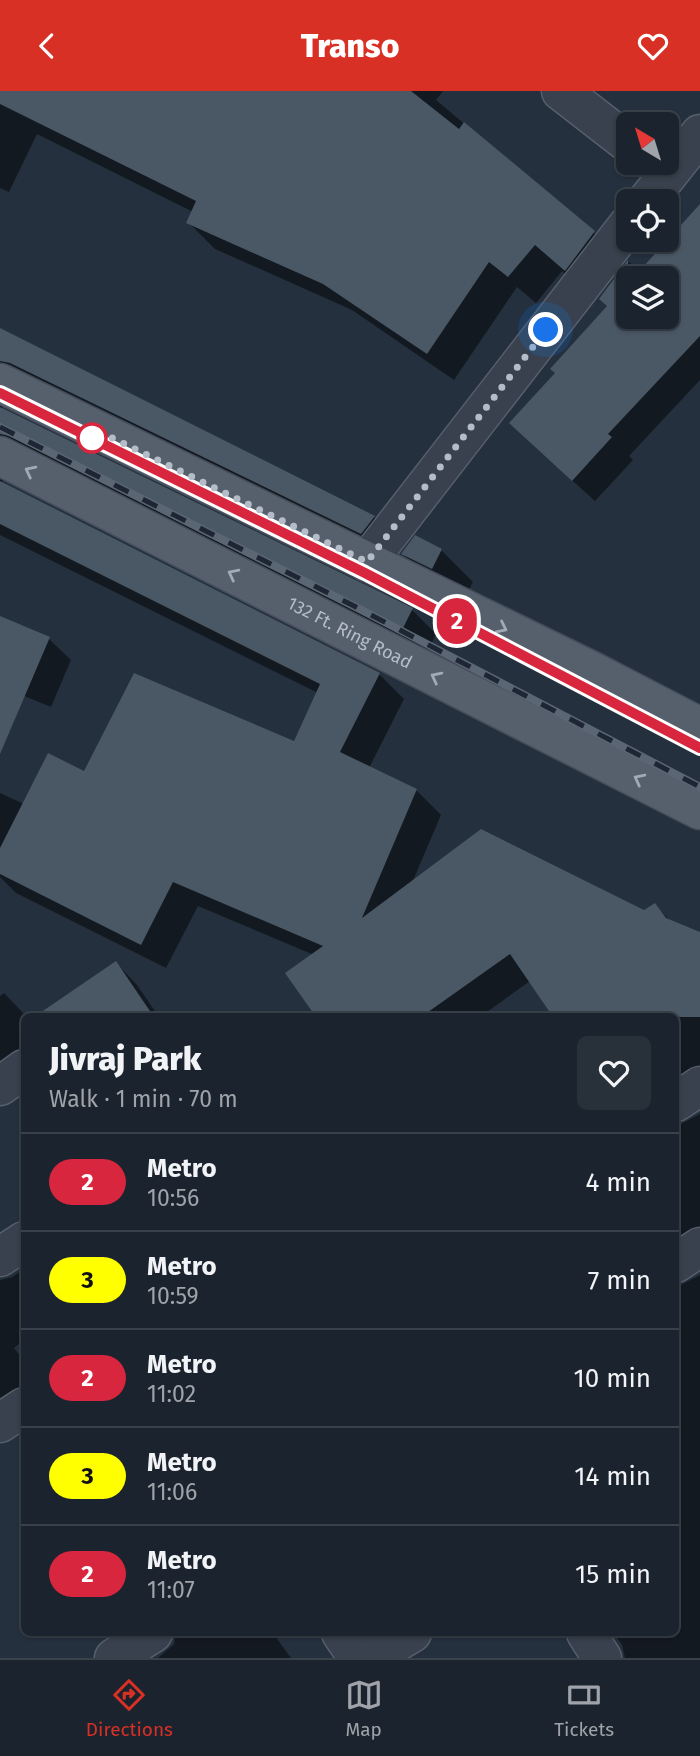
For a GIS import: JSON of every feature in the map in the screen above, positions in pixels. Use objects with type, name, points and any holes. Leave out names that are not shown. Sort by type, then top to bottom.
[{"type":"main road","points":[[0,383],[594,672],[700,727]]},
{"type":"main road","name":"132 Ft. Ring Road","points":[[0,456],[700,810]]},
{"type":"street","points":[[561,91],[616,134]]},
{"type":"street","points":[[656,179],[700,134]]},
{"type":"street","points":[[367,562],[616,240]]},
{"type":"street","points":[[0,1086],[21,1071]]},
{"type":"street","points":[[679,1100],[700,1086]]},
{"type":"street","points":[[0,1257],[21,1243]]},
{"type":"street","points":[[679,1261],[700,1247]]},
{"type":"street","points":[[0,1423],[21,1409]]},
{"type":"street","points":[[114,1658],[148,1636]]},
{"type":"street","points":[[343,1636],[358,1658]]},
{"type":"street","points":[[588,1636],[601,1658]]},
{"type":"street","points":[[370,1658],[412,1642]]},
{"type":"building","points":[[0,91],[411,91],[459,129],[464,122],[595,231],[565,271],[535,245],[508,277],[489,262],[427,354],[323,284],[186,223],[196,201],[0,104]]},
{"type":"building","points":[[700,204],[700,336],[608,434],[612,437],[572,481],[509,423],[555,373],[550,369],[607,306],[599,299],[616,276],[616,329],[679,329],[679,266],[644,266],[657,252],[679,252],[679,227]]},
{"type":"building","points":[[0,328],[375,516],[361,534],[10,363],[0,361]]},
{"type":"building","points":[[0,407],[413,608],[400,634],[10,436],[0,434]]},
{"type":"building","points":[[0,481],[380,673],[340,752],[417,789],[362,918],[481,829],[644,910],[655,903],[666,918],[700,932],[700,1017],[679,1017],[679,1013],[550,1013],[510,954],[427,1013],[313,1013],[285,973],[323,946],[173,882],[141,945],[0,874],[0,848],[48,753],[84,771],[134,673],[294,741],[320,684],[0,524]]},
{"type":"building","points":[[415,535],[442,549],[432,569],[401,554]]},
{"type":"building","points":[[0,616],[50,637],[0,754]]},
{"type":"building","points":[[116,961],[151,1013],[40,1013]]},
{"type":"railway","points":[[0,393],[364,573],[700,748]]},
{"type":"railway","points":[[0,427],[354,606],[700,787]]},
{"type":"metro line","name":"2","points":[[0,393],[365,573],[700,748]]},
{"type":"route","points":[[92,438],[98,431],[367,562],[546,330]]}]
